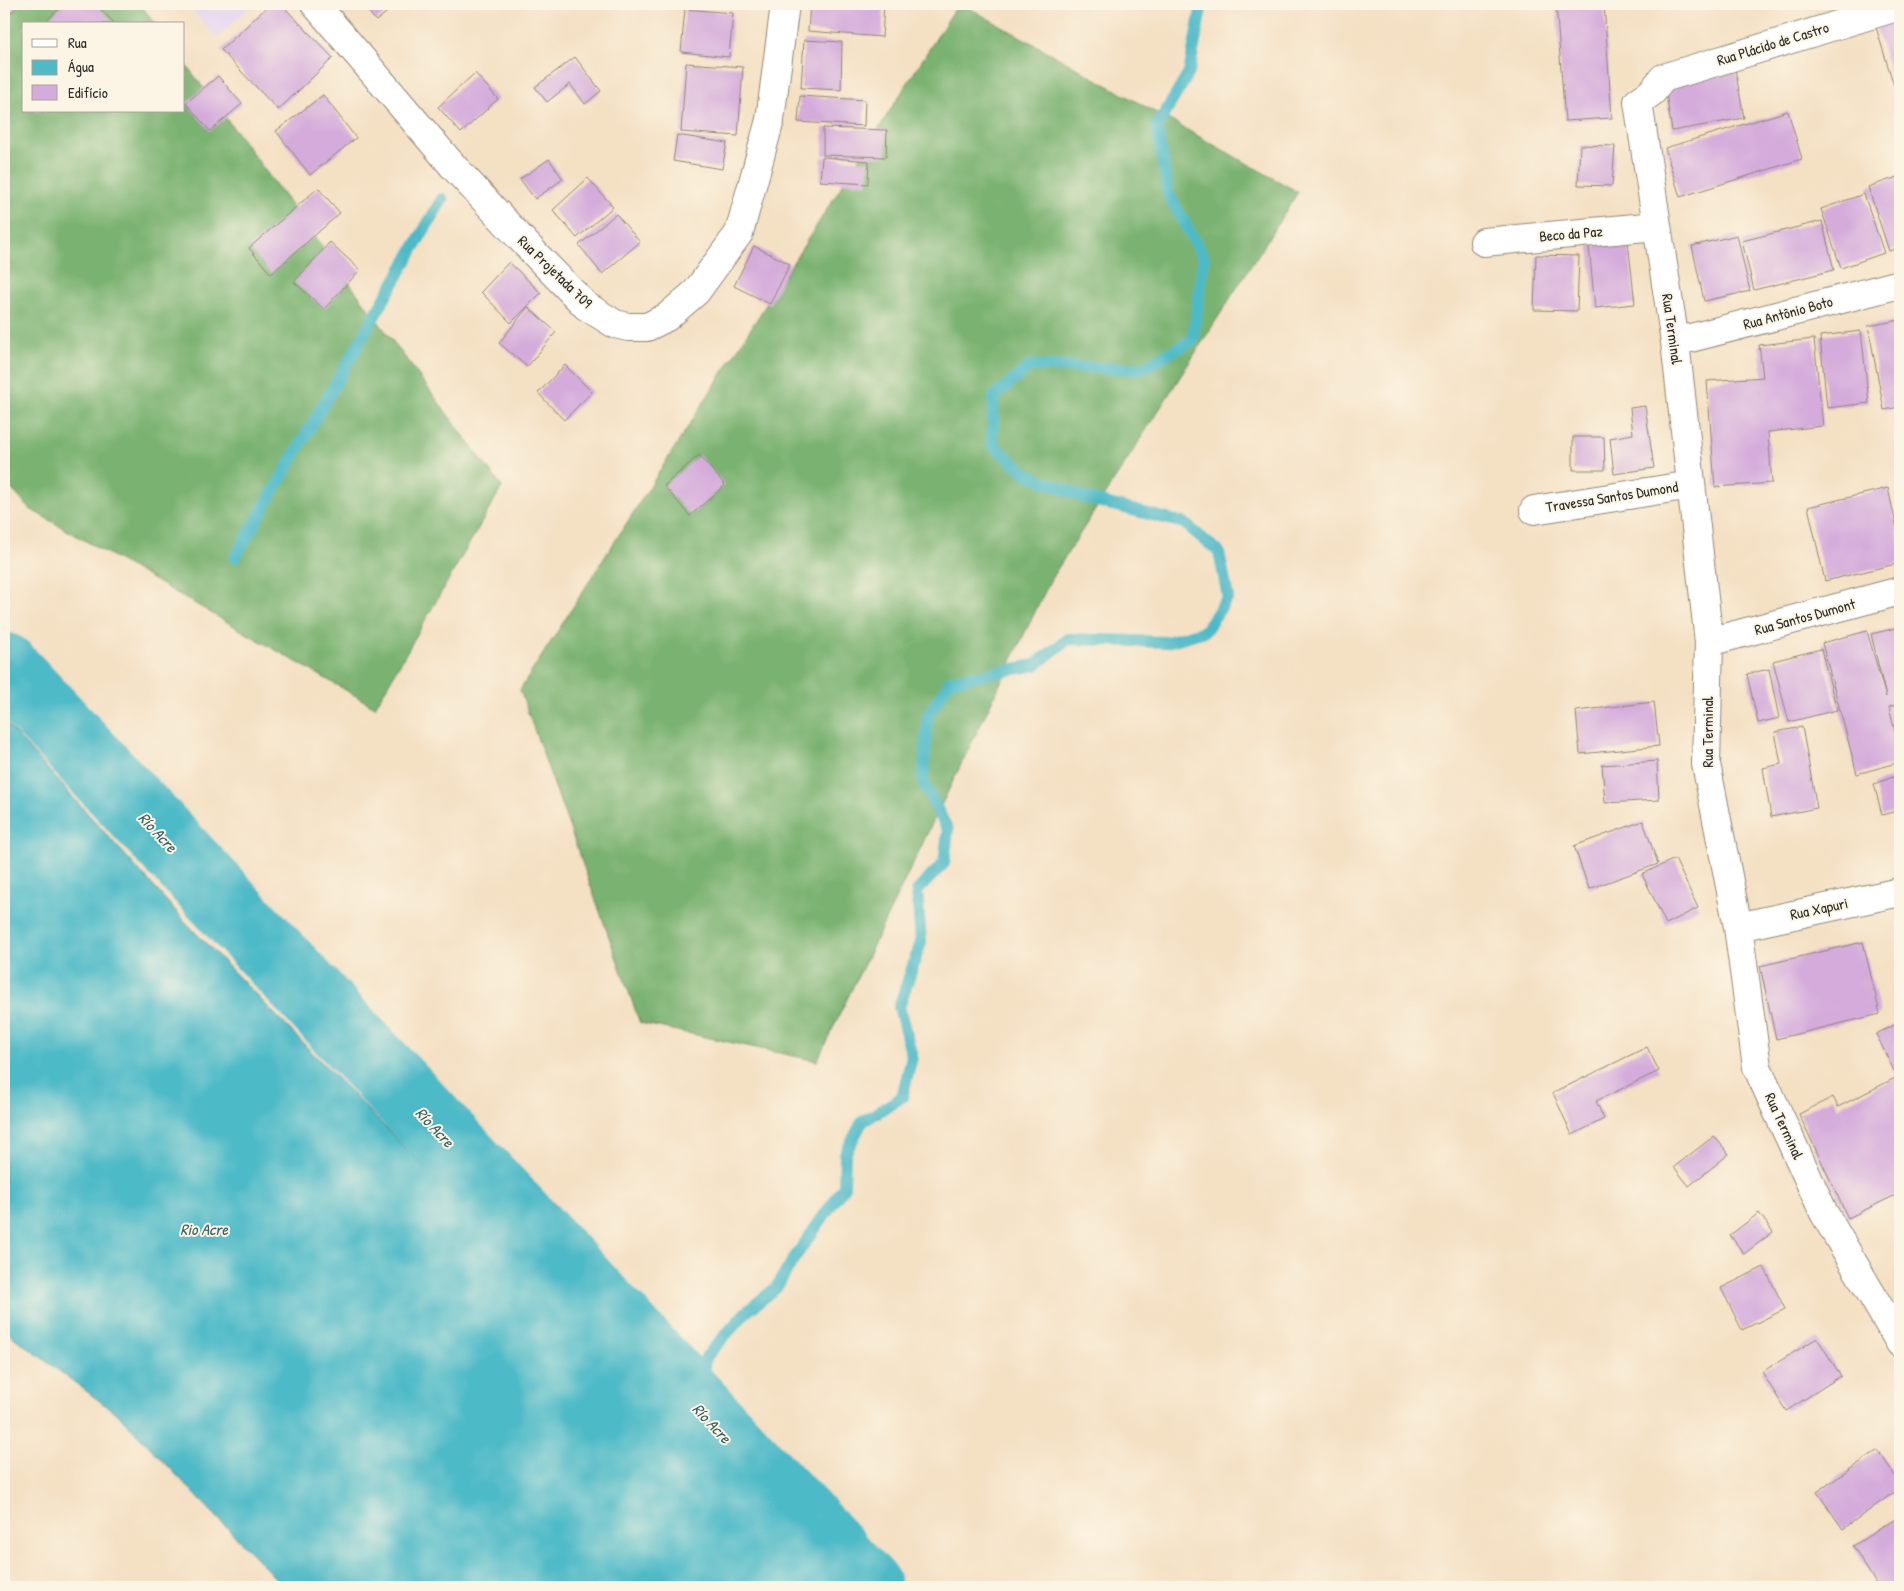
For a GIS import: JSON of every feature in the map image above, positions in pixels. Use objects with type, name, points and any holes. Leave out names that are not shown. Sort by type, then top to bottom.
[{"type":"street","name":"Rua Projetada 709","points":[[315,4],[453,166],[538,258],[586,306],[615,324],[628,327],[647,327],[668,317],[696,292],[739,233],[770,120],[785,4]]},
{"type":"street","name":"Rua Plácido de Castro","points":[[1652,92],[1663,78],[1900,6]]},
{"type":"street","name":"Rua Terminal","points":[[1652,92],[1638,102],[1675,342],[1709,642],[1706,764],[1738,927],[1757,1067],[1824,1212],[1900,1343]]},
{"type":"street","name":"Beco da Paz","points":[[1484,242],[1657,226]]},
{"type":"street","name":"Rua Antônio Boto","points":[[1675,342],[1900,284]]},
{"type":"street","name":"Travessa Santos Dumond","points":[[1534,510],[1691,485]]},
{"type":"street","name":"Rua Santos Dumont","points":[[1709,642],[1900,591]]},
{"type":"street","name":"Rua Xapuri","points":[[1738,927],[1900,892]]},
{"type":"shaded area","points":[[187,4],[253,4],[217,38]]},
{"type":"green space","points":[[4,4],[140,4],[154,22],[22,22],[22,112],[185,112],[185,63],[502,487],[375,707],[30,509],[4,481]]},
{"type":"green space","points":[[958,4],[962,4],[1298,192],[1051,579],[817,1061],[640,1023],[520,690]]},
{"type":"water","name":"Rio Acre","points":[[4,721],[193,930],[454,1198],[695,1404],[819,1587],[284,1587],[120,1416],[4,1330]]},
{"type":"building","points":[[4,4],[21,4],[9,14],[4,8]]},
{"type":"building","points":[[64,4],[96,4],[113,22],[45,22]]},
{"type":"building","points":[[270,4],[281,4],[333,58],[278,110],[221,50]]},
{"type":"building","points":[[362,4],[397,4],[376,21]]},
{"type":"building","points":[[810,4],[884,4],[882,37],[808,31]]},
{"type":"building","points":[[1556,4],[1604,4],[1612,118],[1565,121]]},
{"type":"building","points":[[1666,4],[1678,4],[1667,8]]},
{"type":"building","points":[[685,9],[733,13],[729,57],[681,52]]},
{"type":"building","points":[[1900,13],[1900,105],[1874,21]]},
{"type":"building","points":[[804,40],[842,42],[841,90],[801,88]]},
{"type":"building","points":[[575,57],[601,91],[585,104],[570,84],[547,102],[535,87]]},
{"type":"building","points":[[686,63],[743,67],[738,136],[681,132]]},
{"type":"building","points":[[1735,69],[1744,118],[1672,131],[1664,82]]},
{"type":"building","points":[[475,73],[498,99],[461,133],[438,107]]},
{"type":"building","points":[[218,76],[242,104],[210,131],[186,103]]},
{"type":"building","points":[[323,95],[356,138],[310,175],[276,131]]},
{"type":"building","points":[[800,96],[865,100],[864,126],[798,122]]},
{"type":"building","points":[[1788,111],[1802,159],[1680,197],[1665,148]]},
{"type":"building","points":[[823,128],[887,130],[886,157],[823,155]]},
{"type":"building","points":[[677,135],[727,143],[722,169],[673,161]]},
{"type":"building","points":[[1580,145],[1615,146],[1612,186],[1578,185]]},
{"type":"building","points":[[822,157],[869,161],[868,184],[820,181]]},
{"type":"building","points":[[549,159],[563,179],[535,199],[520,179]]},
{"type":"building","points":[[1900,176],[1900,247],[1889,251],[1868,187]]},
{"type":"building","points":[[588,178],[613,207],[577,238],[553,210]]},
{"type":"building","points":[[318,188],[340,213],[271,274],[249,248]]},
{"type":"building","points":[[1864,194],[1884,253],[1841,268],[1821,209]]},
{"type":"building","points":[[616,214],[640,242],[602,274],[579,245]]},
{"type":"building","points":[[1822,221],[1834,270],[1754,290],[1742,241]]},
{"type":"building","points":[[1737,235],[1750,291],[1704,301],[1692,246]]},
{"type":"building","points":[[330,242],[360,270],[324,309],[294,282]]},
{"type":"building","points":[[1628,242],[1635,304],[1595,308],[1589,246]]},
{"type":"building","points":[[754,246],[790,264],[770,304],[734,286]]},
{"type":"building","points":[[1536,255],[1579,256],[1577,311],[1534,310]]},
{"type":"building","points":[[509,262],[541,293],[511,323],[481,292]]},
{"type":"building","points":[[528,307],[556,332],[527,367],[499,343]]},
{"type":"building","points":[[1900,320],[1900,407],[1884,410],[1868,326]]},
{"type":"building","points":[[1861,331],[1869,403],[1827,408],[1820,336]]},
{"type":"building","points":[[1814,339],[1823,426],[1768,432],[1772,483],[1715,487],[1707,381],[1763,377],[1759,345]]},
{"type":"building","points":[[565,365],[592,392],[564,420],[538,393]]},
{"type":"building","points":[[1645,406],[1654,468],[1614,474],[1610,438],[1633,434],[1630,408]]},
{"type":"building","points":[[1573,437],[1604,437],[1605,470],[1573,470]]},
{"type":"building","points":[[699,455],[725,485],[690,516],[664,486]]},
{"type":"building","points":[[1888,488],[1900,543],[1900,563],[1825,581],[1808,507]]},
{"type":"building","points":[[1900,627],[1900,704],[1889,707],[1900,753],[1900,762],[1857,774],[1822,643],[1867,631],[1886,697],[1871,634]]},
{"type":"building","points":[[1821,649],[1837,710],[1789,722],[1773,661]]},
{"type":"building","points":[[1769,669],[1779,718],[1758,723],[1747,674]]},
{"type":"building","points":[[1654,702],[1659,746],[1580,754],[1576,711]]},
{"type":"building","points":[[1802,727],[1817,808],[1771,817],[1763,768],[1781,764],[1775,732]]},
{"type":"building","points":[[1657,761],[1659,800],[1605,803],[1602,765]]},
{"type":"building","points":[[1893,777],[1900,796],[1900,810],[1882,815],[1874,784]]},
{"type":"building","points":[[1643,821],[1658,864],[1589,889],[1574,846]]},
{"type":"building","points":[[1675,859],[1698,908],[1666,924],[1642,874]]},
{"type":"building","points":[[1863,942],[1880,1014],[1776,1039],[1760,966]]},
{"type":"building","points":[[1900,1022],[1900,1193],[1848,1218],[1799,1114],[1833,1097],[1838,1107],[1897,1077],[1876,1034]]},
{"type":"building","points":[[1647,1047],[1659,1071],[1596,1101],[1604,1119],[1572,1135],[1553,1093]]},
{"type":"building","points":[[1714,1136],[1729,1154],[1689,1186],[1674,1167]]},
{"type":"building","points":[[1759,1213],[1773,1232],[1744,1254],[1730,1235]]},
{"type":"building","points":[[1764,1267],[1785,1309],[1742,1330],[1721,1288]]},
{"type":"building","points":[[1817,1338],[1841,1376],[1786,1411],[1762,1372]]},
{"type":"building","points":[[1878,1450],[1900,1483],[1900,1488],[1843,1529],[1817,1492]]},
{"type":"building","points":[[1900,1516],[1900,1587],[1878,1587],[1853,1546]]},
{"type":"waterway","points":[[695,1404],[706,1357],[745,1313],[776,1288],[795,1257],[844,1187],[845,1154],[862,1122],[902,1097],[912,1057],[899,1007],[921,942],[917,891],[944,863],[948,830],[923,782],[928,716],[950,681],[1035,665],[1068,639],[1167,642],[1205,631],[1228,597],[1219,552],[1184,523],[1085,498],[1027,474],[992,444],[994,397],[1030,366],[1141,369],[1193,340],[1204,258],[1168,193],[1157,126],[1189,73],[1202,4]]},
{"type":"waterway","points":[[235,558],[442,199]]},
{"type":"waterway","name":"Río Acre","points":[[4,668],[866,1587]]}]
